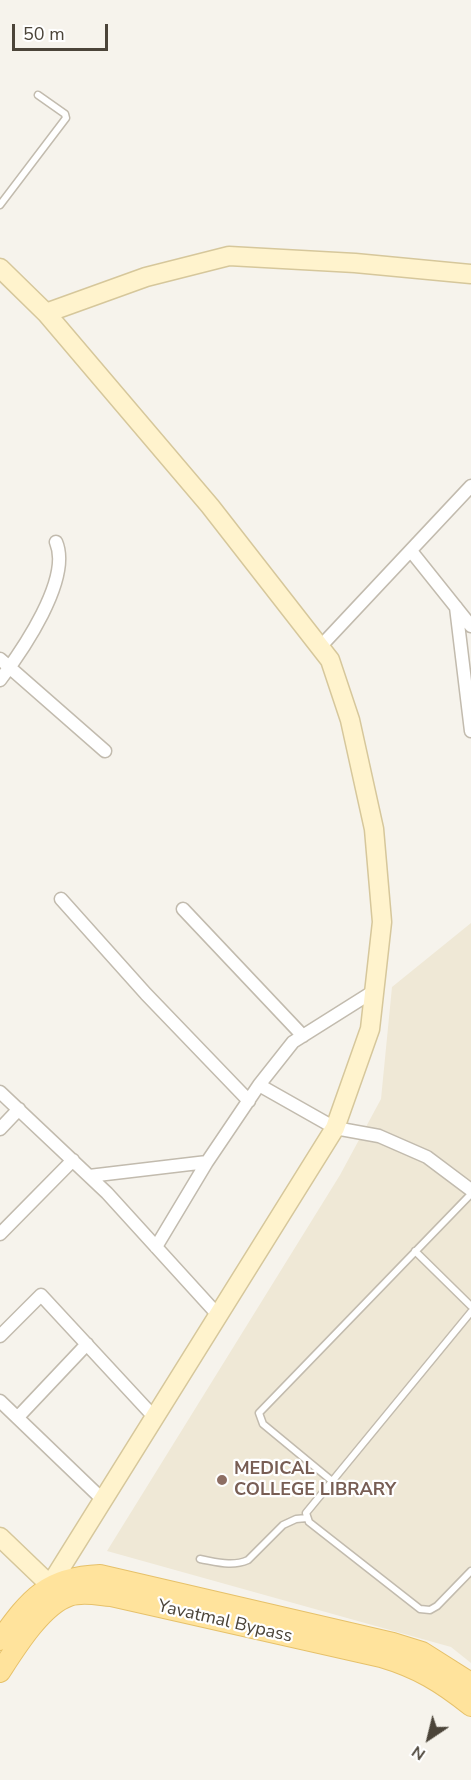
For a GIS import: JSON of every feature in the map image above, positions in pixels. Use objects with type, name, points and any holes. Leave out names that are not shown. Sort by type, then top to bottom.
[{"type":"main road","name":"Yavatmal Bypass","points":[[3,1630],[31,1602],[54,1594],[80,1576],[100,1575],[402,1646],[443,1663],[471,1683]]},
{"type":"main road","name":"Yavatmal Bypass","points":[[54,1594],[84,1593],[111,1596],[381,1657],[410,1666],[434,1677],[471,1706]]},
{"type":"main road","points":[[0,1672],[54,1594]]},
{"type":"street","points":[[46,313],[146,276],[229,256],[355,263],[471,274]]},
{"type":"street","points":[[0,268],[46,313],[210,506],[330,660],[350,720],[374,829],[382,922],[370,1029],[335,1128],[102,1499],[54,1594],[0,1537]]},
{"type":"street","points":[[320,647],[471,486]]},
{"type":"street","points":[[0,680],[5,663],[36,624],[51,592],[59,564],[60,551],[56,542]]},
{"type":"street","points":[[411,551],[471,626]]},
{"type":"street","points":[[456,607],[471,731]]},
{"type":"street","points":[[5,663],[105,751]]},
{"type":"street","points":[[61,900],[146,994],[249,1101]]},
{"type":"street","points":[[183,909],[303,1036]]},
{"type":"street","points":[[156,1247],[207,1162],[259,1085],[292,1042],[374,992]]},
{"type":"street","points":[[259,1085],[335,1128],[379,1136],[427,1157],[471,1192]]},
{"type":"street","points":[[0,1092],[89,1176],[218,1315]]},
{"type":"street","points":[[0,1129],[19,1109]]},
{"type":"street","points":[[0,1234],[73,1160]]},
{"type":"street","points":[[89,1176],[207,1162]]},
{"type":"street","points":[[0,1336],[41,1295],[154,1418]]},
{"type":"street","points":[[18,1417],[87,1344]]},
{"type":"street","points":[[0,1401],[102,1499]]},
{"type":"lane","points":[[0,206],[66,118],[65,114],[38,95]]},
{"type":"lane","points":[[332,1481],[263,1424],[259,1413],[471,1192]]},
{"type":"lane","points":[[415,1251],[471,1306]]},
{"type":"lane","points":[[306,1518],[310,1507],[471,1312]]},
{"type":"lane","points":[[200,1559],[230,1565],[240,1564],[248,1560],[289,1521],[306,1518],[420,1609],[430,1610],[437,1606],[471,1570]]},
{"type":"shaded area","points":[[471,923],[471,1663],[451,1647],[107,1551],[340,1175],[381,1099],[392,987]]},
{"type":"place","name":"MEDICAL COLLEGE LIBRARY","points":[[222,1480]]}]
